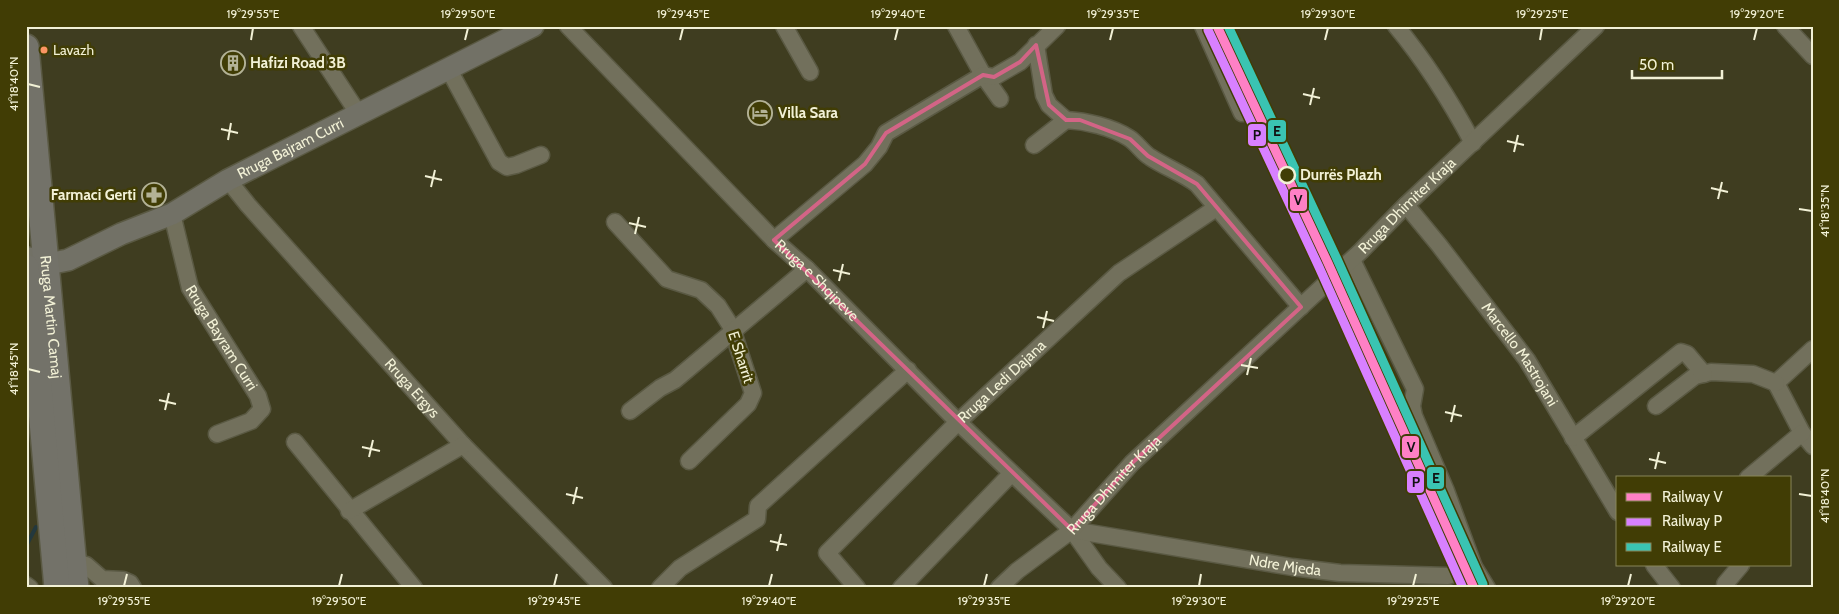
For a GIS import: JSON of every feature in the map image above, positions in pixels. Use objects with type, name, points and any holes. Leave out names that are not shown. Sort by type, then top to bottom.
[{"type":"highway","name":"Rruga Martin Camaj","points":[[26,47],[34,332],[57,588]]},
{"type":"highway","name":"Rruga Martin Camaj","points":[[33,262],[76,588]]},
{"type":"main road","name":"Rruga Bajram Curri","points":[[33,262],[58,263],[68,260],[121,234],[172,214],[228,180],[532,26]]},
{"type":"street","points":[[301,26],[358,113]]},
{"type":"street","name":"Rruga e Shqipeve","points":[[568,26],[774,240],[807,269],[958,422],[1072,530],[1099,568],[1118,588]]},
{"type":"street","points":[[784,26],[810,72]]},
{"type":"street","points":[[956,26],[983,75],[1000,99]]},
{"type":"street","points":[[774,240],[866,164],[879,147],[886,133],[983,75],[994,77],[1020,62],[1057,26]]},
{"type":"street","points":[[1203,26],[1242,113]]},
{"type":"street","points":[[1396,26],[1433,75],[1473,143]]},
{"type":"street","name":"Rruga Dhimiter Kraja","points":[[999,588],[1017,571],[1072,530],[1132,463],[1352,260],[1406,205],[1596,26]]},
{"type":"street","points":[[1785,26],[1813,56]]},
{"type":"street","points":[[1036,45],[1044,95],[1049,105],[1066,120]]},
{"type":"street","points":[[448,68],[499,162],[507,167],[516,166],[541,155]]},
{"type":"street","points":[[1034,145],[1066,120],[1080,120],[1114,131],[1130,139],[1148,156],[1183,173],[1198,184],[1216,208],[1301,307]]},
{"type":"street","name":"Rruga Ergys","points":[[228,180],[248,205],[463,445],[604,588]]},
{"type":"street","name":"Marcello Mastrojani","points":[[1406,205],[1527,360],[1616,509]]},
{"type":"street","name":"Rruga Ledi Dajana","points":[[857,588],[826,553],[958,422],[1119,273],[1216,208]]},
{"type":"street","name":"Rruga Bayram Curri","points":[[172,214],[190,288],[258,396],[262,409],[251,420],[216,434]]},
{"type":"street","name":"E Sharrit","points":[[615,222],[667,279],[701,290],[712,300],[734,331],[748,383],[753,393],[748,404],[689,461]]},
{"type":"street","points":[[1352,260],[1415,389],[1412,406],[1414,416],[1452,505],[1474,566],[1486,588]]},
{"type":"street","points":[[630,411],[660,388],[675,380],[807,269]]},
{"type":"street","points":[[1776,383],[1813,349]]},
{"type":"street","points":[[1573,438],[1681,352],[1687,354],[1704,374]]},
{"type":"street","points":[[660,588],[680,568],[757,519],[758,506],[908,370]]},
{"type":"street","points":[[1656,406],[1695,376],[1734,372],[1753,374],[1776,383],[1802,433],[1813,446]]},
{"type":"street","points":[[1750,476],[1802,433]]},
{"type":"street","points":[[295,442],[414,588]]},
{"type":"street","points":[[350,511],[463,445]]},
{"type":"street","points":[[901,588],[1012,474]]},
{"type":"street","name":"Ndre Mjeda","points":[[1072,530],[1340,573],[1448,576],[1466,571],[1474,566]]},
{"type":"street","points":[[74,562],[86,564],[105,584],[123,580],[130,583],[133,588]]},
{"type":"street","points":[[1655,566],[1672,588]]},
{"type":"street","points":[[1725,584],[1740,566]]},
{"type":"street","points":[[26,585],[30,588]]},
{"type":"highlighted area","points":[[1036,45],[1049,105],[1066,120],[1080,120],[1130,139],[1148,156],[1197,184],[1301,307],[1132,463],[1072,530],[774,240],[865,164],[886,133],[983,75],[994,77],[1020,62]]},
{"type":"waterway","points":[[26,546],[36,527]]},
{"type":"railway","points":[[1232,26],[1277,128],[1287,175]]},
{"type":"rail line","name":"V","points":[[1217,26],[1328,263],[1474,588]]},
{"type":"rail line","name":"E","points":[[1228,26],[1337,259],[1483,584]]},
{"type":"rail line","name":"P","points":[[1208,30],[1319,267],[1463,588]]},
{"type":"place","name":"Lavazh","points":[[44,50]]},
{"type":"place","name":"Hafizi Road 3B","points":[[233,63]]},
{"type":"place","name":"Villa Sara","points":[[760,113]]},
{"type":"place","name":"Durrës Plazh","points":[[1287,175]]},
{"type":"place","name":"Farmaci Gerti","points":[[154,195]]}]
